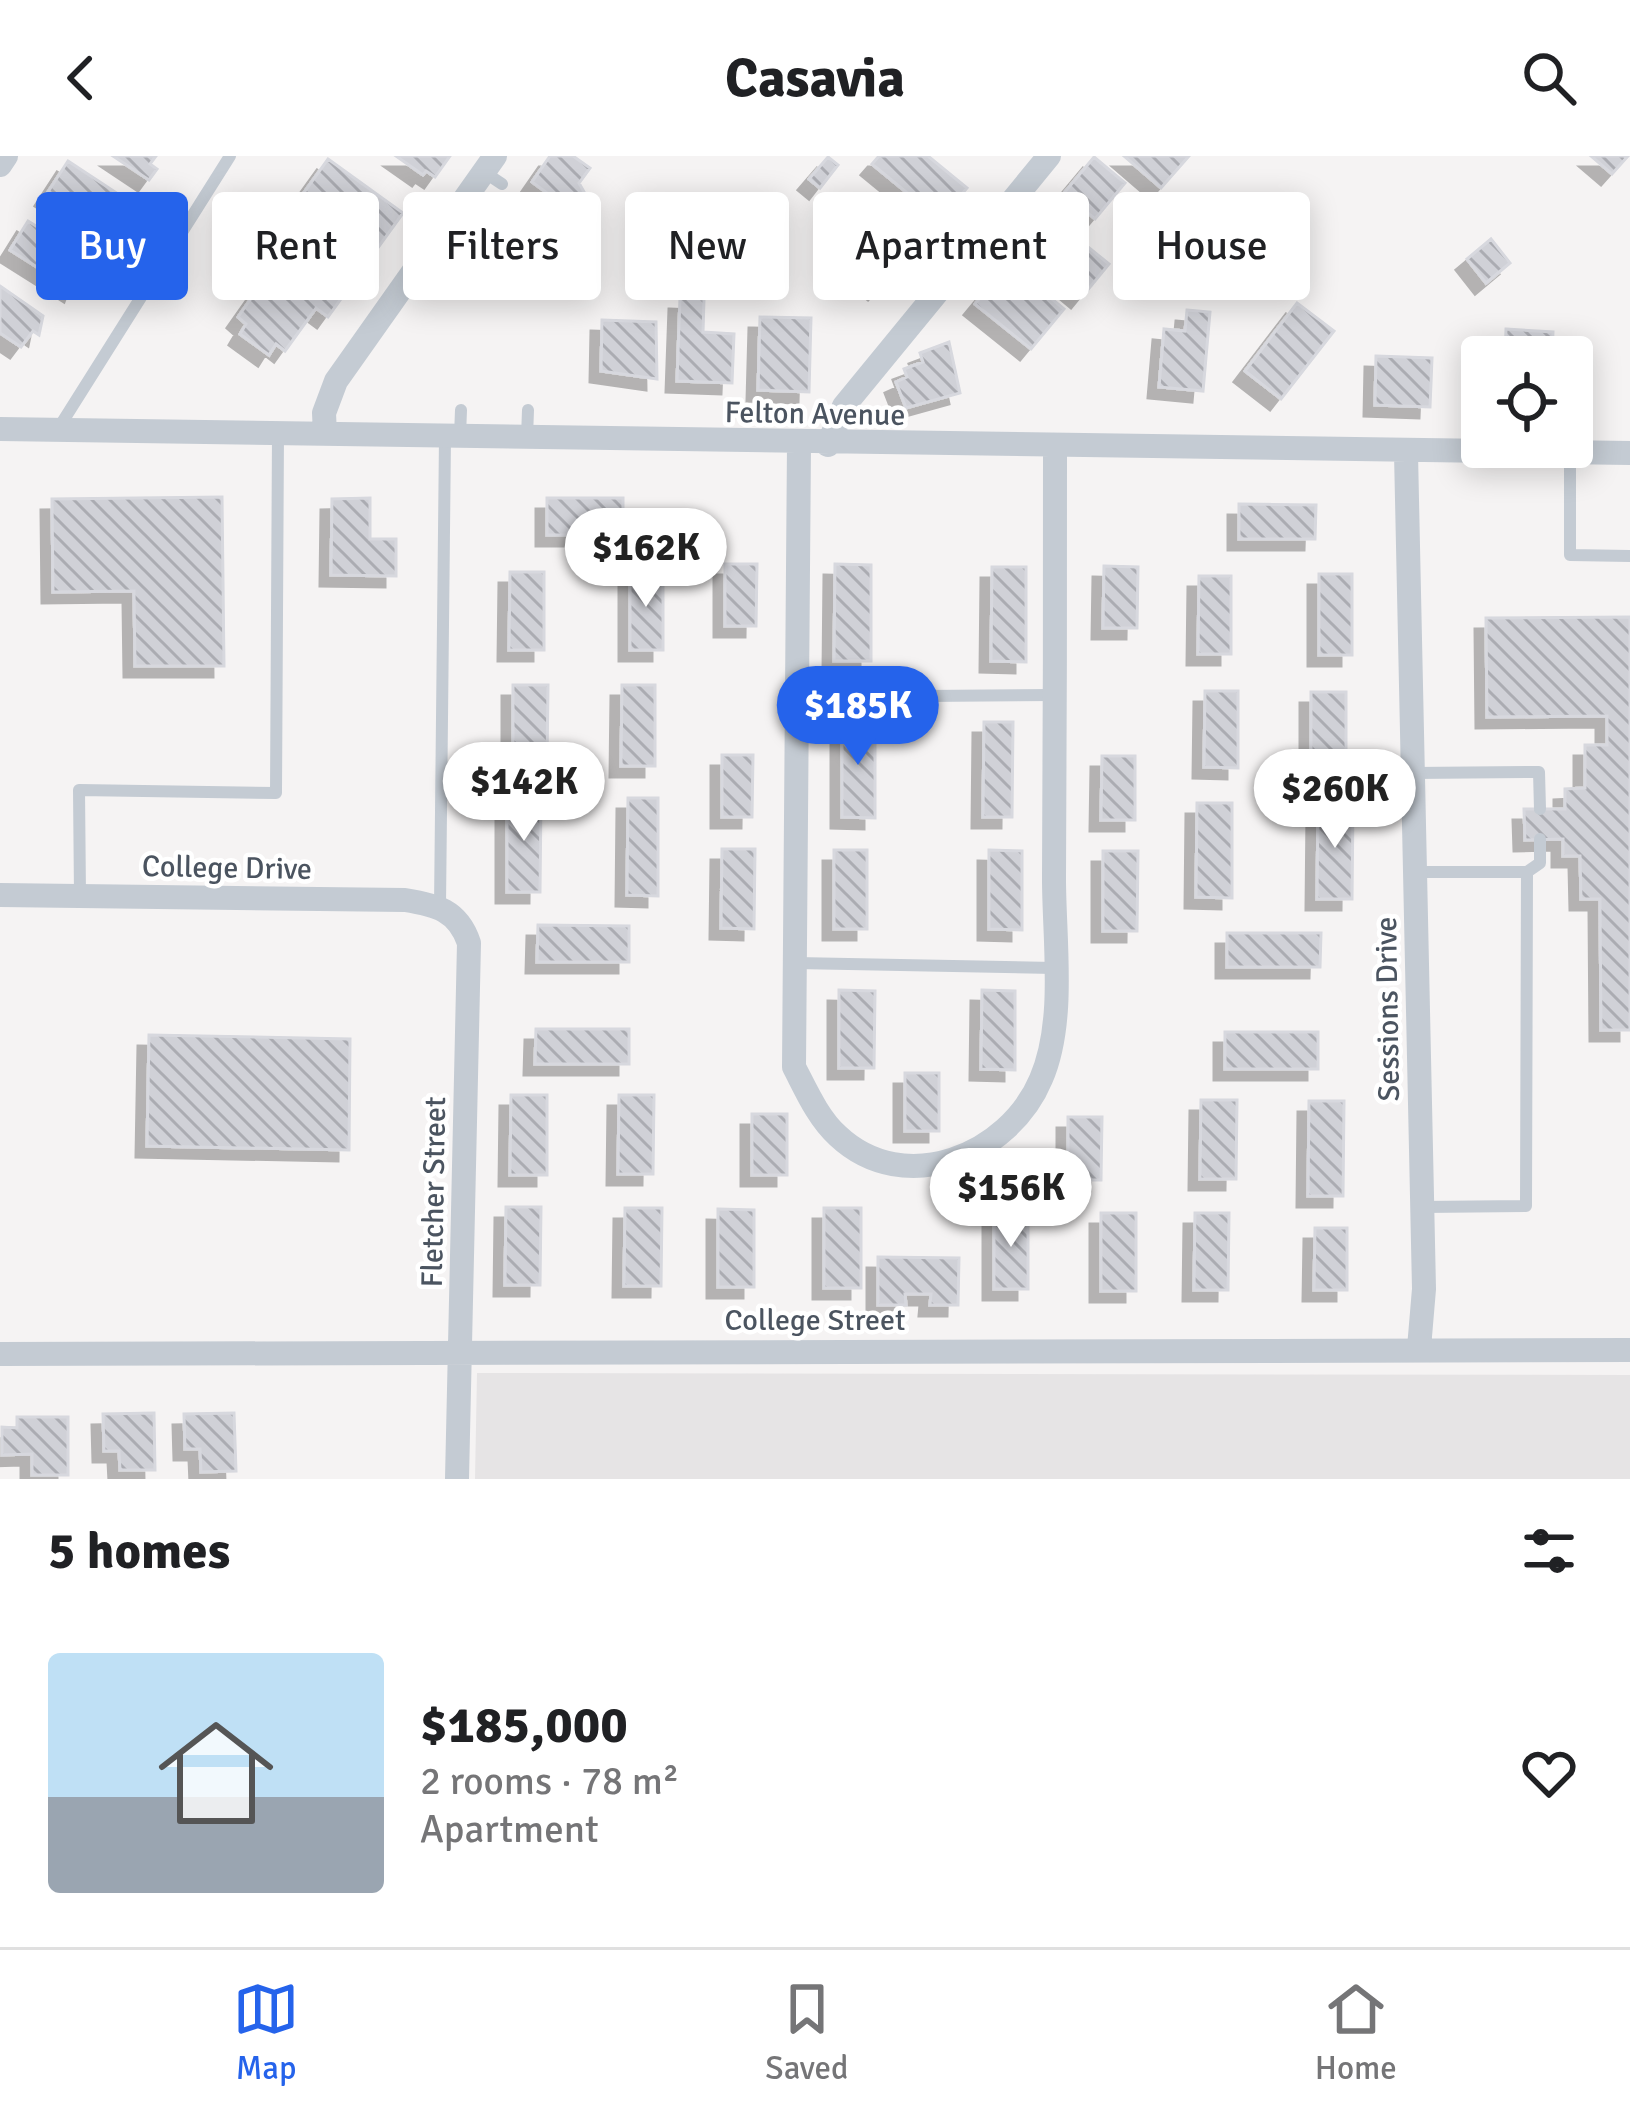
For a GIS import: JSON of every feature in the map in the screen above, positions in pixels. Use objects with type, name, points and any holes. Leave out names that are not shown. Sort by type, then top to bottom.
[{"type":"street","points":[[0,165],[6,156]]},
{"type":"street","points":[[828,445],[844,406],[1049,156]]},
{"type":"street","points":[[325,434],[324,413],[336,381],[494,171]]},
{"type":"street","name":"Felton Avenue","points":[[0,429],[1461,453]]},
{"type":"street","points":[[800,444],[794,1066],[836,1136],[869,1158],[930,1166],[992,1141],[1025,1112],[1043,1075],[1054,968],[1055,448]]},
{"type":"street","name":"Sessions Drive","points":[[1406,453],[1422,1207],[1419,1348]]},
{"type":"street","name":"Felton Avenue","points":[[1593,453],[1630,453]]},
{"type":"street","name":"College Drive","points":[[0,895],[405,900],[445,909]]},
{"type":"street","name":"Fletcher Street","points":[[445,909],[469,943],[457,1479]]},
{"type":"street","name":"College Street","points":[[0,1354],[1630,1350]]},
{"type":"lane","points":[[58,430],[230,156]]},
{"type":"lane","points":[[445,909],[453,437],[461,410]]},
{"type":"lane","points":[[527,438],[528,410]]},
{"type":"lane","points":[[80,896],[79,790],[276,793],[278,433]]},
{"type":"lane","points":[[1570,468],[1570,555],[1630,556]]},
{"type":"lane","points":[[796,697],[1055,695]]},
{"type":"lane","points":[[1413,773],[1539,772],[1540,808]]},
{"type":"lane","points":[[1415,872],[1526,872],[1540,863],[1540,839]]},
{"type":"lane","points":[[1422,1207],[1526,1206],[1526,872]]},
{"type":"lane","points":[[794,963],[1054,968]]},
{"type":"shaded area","points":[[477,1373],[1630,1375],[1630,1479],[475,1479]]},
{"type":"building","points":[[113,156],[156,156],[150,164],[157,169],[149,180]]},
{"type":"building","points":[[396,156],[450,156],[435,177],[426,171],[423,175]]},
{"type":"building","points":[[550,156],[573,156],[590,168],[579,183],[584,192],[546,192],[532,182]]},
{"type":"building","points":[[879,156],[928,156],[967,188],[964,192],[906,192],[872,164]]},
{"type":"building","points":[[1124,156],[1189,156],[1161,188]]},
{"type":"building","points":[[1591,156],[1628,156],[1612,174]]},
{"type":"building","points":[[828,157],[838,165],[820,188],[809,179]]},
{"type":"building","points":[[1094,157],[1125,183],[1095,219],[1089,214],[1089,192],[1065,192]]},
{"type":"building","points":[[328,159],[374,192],[304,192]]},
{"type":"building","points":[[68,161],[115,192],[48,192]]},
{"type":"building","points":[[379,196],[403,213],[379,246]]},
{"type":"building","points":[[28,221],[36,226],[36,266],[10,250]]},
{"type":"building","points":[[1491,239],[1510,263],[1486,283],[1467,259]]},
{"type":"building","points":[[1089,248],[1109,264],[1089,288]]},
{"type":"building","points":[[0,286],[43,316],[39,335],[33,331],[21,347],[0,333]]},
{"type":"building","points":[[250,300],[340,300],[328,317],[316,308],[285,351],[276,344],[269,355],[240,334],[246,324],[238,317]]},
{"type":"building","points":[[680,300],[704,300],[703,332],[734,334],[732,383],[677,381]]},
{"type":"building","points":[[978,300],[1053,300],[1064,309],[1031,349],[975,304]]},
{"type":"building","points":[[1297,303],[1334,331],[1281,399],[1245,371]]},
{"type":"building","points":[[1187,310],[1210,312],[1203,391],[1159,387],[1164,329],[1185,331]]},
{"type":"building","points":[[760,317],[811,318],[809,392],[758,390]]},
{"type":"building","points":[[602,320],[656,322],[657,379],[601,371]]},
{"type":"building","points":[[1506,329],[1553,332],[1553,336],[1506,336]]},
{"type":"building","points":[[949,342],[960,393],[906,408],[896,382],[907,377],[904,369],[923,362],[920,353]]},
{"type":"building","points":[[1376,356],[1432,358],[1430,407],[1375,405]]},
{"type":"building","points":[[222,497],[224,666],[135,666],[134,591],[53,592],[52,499]]},
{"type":"building","points":[[370,498],[370,539],[396,539],[396,576],[331,575],[332,499]]},
{"type":"building","points":[[547,498],[623,498],[623,535],[547,535]]},
{"type":"building","points":[[1239,504],[1316,505],[1315,539],[1239,539]]},
{"type":"building","points":[[725,564],[757,564],[756,626],[725,626]]},
{"type":"building","points":[[835,564],[871,565],[871,661],[834,661]]},
{"type":"building","points":[[1104,566],[1138,567],[1137,628],[1103,628]]},
{"type":"building","points":[[992,567],[1026,567],[1026,662],[991,661]]},
{"type":"building","points":[[630,570],[663,571],[663,650],[630,650]]},
{"type":"building","points":[[510,572],[544,572],[544,650],[509,650]]},
{"type":"building","points":[[1319,574],[1352,574],[1352,655],[1319,655]]},
{"type":"building","points":[[1199,576],[1231,576],[1231,654],[1198,654]]},
{"type":"building","points":[[1630,617],[1630,1030],[1601,1030],[1600,899],[1581,899],[1580,856],[1563,856],[1563,839],[1525,840],[1524,809],[1565,809],[1565,789],[1585,788],[1585,745],[1607,745],[1607,716],[1487,717],[1486,618]]},
{"type":"building","points":[[513,685],[548,685],[547,766],[513,766]]},
{"type":"building","points":[[622,685],[655,685],[655,766],[621,766]]},
{"type":"building","points":[[1205,691],[1238,691],[1238,768],[1204,767]]},
{"type":"building","points":[[1311,692],[1346,692],[1346,770],[1311,770]]},
{"type":"building","points":[[842,719],[875,720],[875,818],[842,817]]},
{"type":"building","points":[[984,722],[1013,722],[1012,817],[983,817]]},
{"type":"building","points":[[722,755],[753,755],[752,817],[722,817]]},
{"type":"building","points":[[1102,756],[1135,756],[1135,820],[1101,820]]},
{"type":"building","points":[[507,797],[541,797],[540,892],[507,892]]},
{"type":"building","points":[[628,798],[658,798],[658,896],[627,895]]},
{"type":"building","points":[[1197,803],[1232,803],[1232,898],[1196,897]]},
{"type":"building","points":[[1318,803],[1353,803],[1352,899],[1317,899]]},
{"type":"building","points":[[722,849],[755,849],[754,929],[721,928]]},
{"type":"building","points":[[834,850],[867,850],[867,929],[834,929]]},
{"type":"building","points":[[989,850],[1022,851],[1022,930],[989,929]]},
{"type":"building","points":[[1103,851],[1138,851],[1137,931],[1103,931]]},
{"type":"building","points":[[538,925],[629,926],[629,962],[537,962]]},
{"type":"building","points":[[1227,933],[1321,933],[1320,967],[1227,967]]},
{"type":"building","points":[[839,990],[875,991],[874,1068],[839,1068]]},
{"type":"building","points":[[982,990],[1015,991],[1015,1070],[981,1069]]},
{"type":"building","points":[[536,1029],[629,1029],[629,1064],[535,1064]]},
{"type":"building","points":[[1225,1032],[1318,1032],[1318,1069],[1225,1069]]},
{"type":"building","points":[[149,1035],[350,1039],[349,1150],[147,1146]]},
{"type":"building","points":[[905,1073],[939,1073],[939,1131],[905,1131]]},
{"type":"building","points":[[511,1095],[547,1095],[547,1175],[510,1175]]},
{"type":"building","points":[[619,1095],[654,1095],[653,1174],[618,1174]]},
{"type":"building","points":[[1201,1100],[1237,1100],[1236,1179],[1200,1179]]},
{"type":"building","points":[[1309,1101],[1344,1101],[1343,1196],[1308,1196]]},
{"type":"building","points":[[752,1114],[787,1114],[787,1175],[752,1175]]},
{"type":"building","points":[[1068,1117],[1102,1117],[1101,1180],[1068,1180]]},
{"type":"building","points":[[506,1207],[541,1207],[540,1285],[505,1285]]},
{"type":"building","points":[[625,1208],[662,1208],[661,1286],[624,1286]]},
{"type":"building","points":[[824,1208],[861,1208],[861,1288],[824,1288]]},
{"type":"building","points":[[718,1209],[754,1210],[754,1287],[718,1287]]},
{"type":"building","points":[[994,1210],[1028,1211],[1028,1289],[994,1289]]},
{"type":"building","points":[[1101,1213],[1136,1213],[1136,1291],[1101,1291]]},
{"type":"building","points":[[1195,1213],[1229,1213],[1228,1290],[1194,1290]]},
{"type":"building","points":[[1315,1228],[1347,1228],[1347,1290],[1314,1290]]},
{"type":"building","points":[[878,1257],[959,1258],[958,1305],[930,1305],[931,1294],[905,1294],[906,1305],[878,1305]]},
{"type":"building","points":[[154,1413],[155,1470],[120,1470],[119,1451],[104,1451],[103,1414]]},
{"type":"building","points":[[234,1413],[236,1471],[201,1472],[200,1449],[185,1449],[184,1414]]},
{"type":"building","points":[[17,1417],[68,1417],[68,1475],[32,1475],[32,1454],[2,1455],[2,1427],[17,1428]]}]
